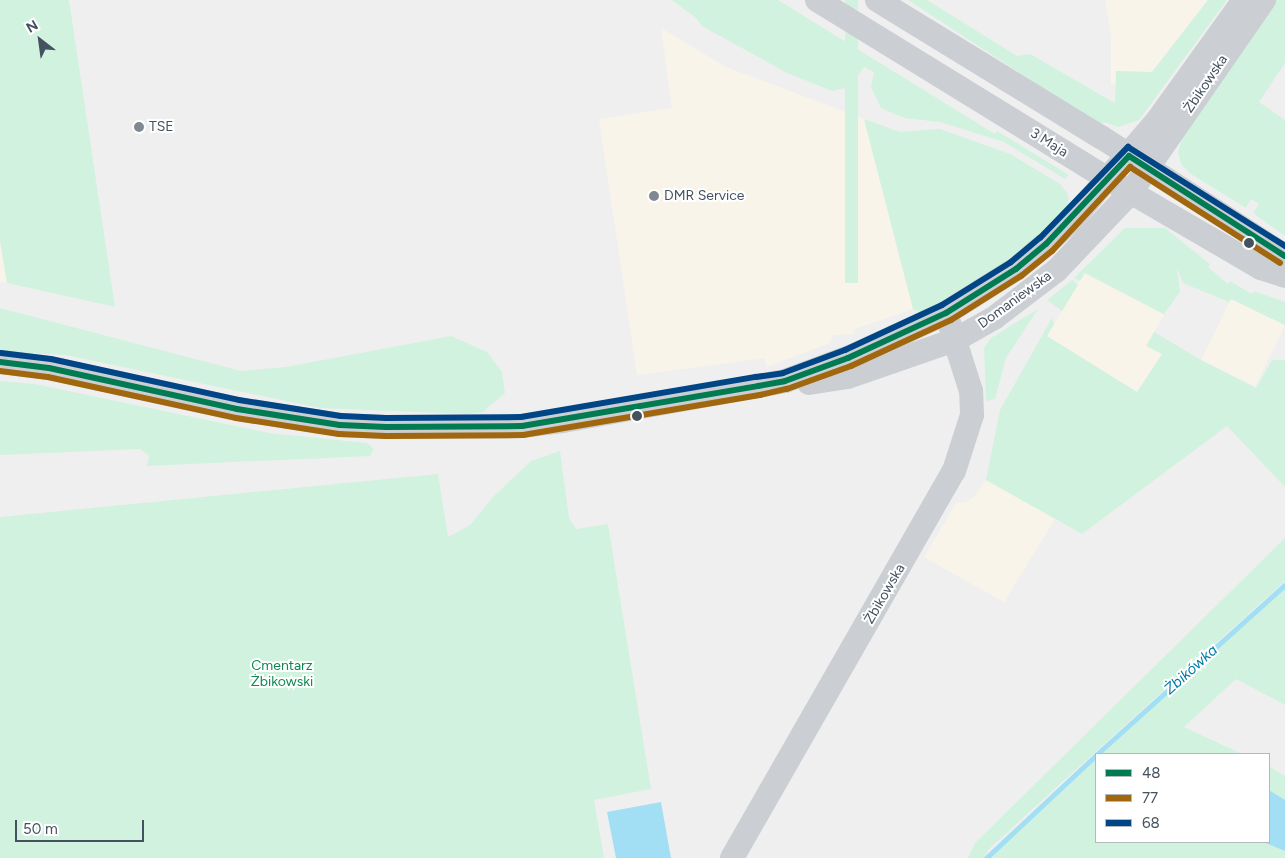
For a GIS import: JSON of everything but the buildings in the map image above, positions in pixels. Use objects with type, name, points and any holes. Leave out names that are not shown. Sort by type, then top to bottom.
[{"type":"main road","name":"3 Maja","points":[[818,0],[1108,179],[1261,268],[1285,276]]},
{"type":"main road","points":[[877,0],[1129,156],[1285,256]]},
{"type":"main road","name":"Żbikowska","points":[[1129,156],[1157,121],[1244,0]]},
{"type":"main road","name":"Żbikowska","points":[[1149,169],[1264,0]]},
{"type":"main road","name":"Domaniewska","points":[[0,362],[48,368],[237,408],[340,425],[386,427],[467,428],[563,421],[785,381],[855,355],[946,314],[1016,269],[1046,244],[1129,156]]},
{"type":"main road","name":"Domaniewska","points":[[785,381],[804,384],[848,377],[955,340],[994,318],[1057,270],[1131,192],[1149,169]]},
{"type":"main road","name":"Żbikowska","points":[[732,858],[954,471],[972,415],[971,390],[946,314]]},
{"type":"shaded area","points":[[1105,0],[1208,0],[1152,72],[1117,71],[1116,85],[1111,84],[1111,35]]},
{"type":"shaded area","points":[[661,28],[726,67],[864,119],[913,309],[855,329],[852,334],[833,335],[830,343],[766,367],[765,358],[637,375],[599,119],[672,108]]},
{"type":"shaded area","points":[[0,241],[7,283],[0,282]]},
{"type":"shaded area","points":[[1084,273],[1164,315],[1154,332],[1162,354],[1137,393],[1047,336]]},
{"type":"shaded area","points":[[1231,299],[1285,325],[1255,386],[1201,360]]},
{"type":"shaded area","points":[[986,480],[1055,519],[1004,602],[924,557],[957,502],[964,503],[973,498]]},
{"type":"green space","points":[[0,0],[69,0],[115,307],[7,283],[0,241]]},
{"type":"green space","points":[[672,0],[778,0],[995,134],[997,131],[1069,175],[1065,179],[1004,142],[940,122],[904,118],[881,108],[871,87],[874,72],[864,67],[849,87],[832,91],[787,73],[702,26],[696,18]]},
{"type":"green space","points":[[845,0],[858,0],[858,283],[845,283]]},
{"type":"green space","points":[[908,0],[927,0],[1017,56],[1030,54],[1115,103],[1116,71],[1152,72],[1208,0],[1227,0],[1139,120],[1118,127],[1104,122],[1101,126]]},
{"type":"green space","points":[[1271,0],[1285,0],[1285,63],[1259,102],[1285,120],[1285,236],[1253,213],[1259,204],[1251,199],[1246,208],[1191,174],[1181,164],[1178,152],[1183,136]]},
{"type":"green space","points":[[864,119],[900,132],[940,129],[1010,154],[1060,184],[1068,194],[1069,211],[1011,264],[928,315],[913,309]]},
{"type":"green space","points":[[1125,228],[1165,228],[1210,264],[1208,267],[1228,284],[1230,281],[1252,294],[1254,291],[1285,302],[1285,325],[1231,299],[1229,302],[1183,283],[1177,268],[1180,292],[1164,314],[1085,273],[1080,281],[1074,278]]},
{"type":"green space","points":[[1072,280],[1078,285],[1062,311],[1047,300]]},
{"type":"green space","points":[[0,308],[241,371],[286,367],[451,336],[487,352],[502,372],[505,393],[483,412],[468,414],[320,408],[65,355],[0,352]]},
{"type":"green space","points":[[1038,309],[1006,358],[995,399],[986,401],[984,348],[991,338]]},
{"type":"green space","points":[[1052,318],[1054,324],[1047,336],[1137,392],[1162,354],[1146,346],[1154,332],[1201,360],[1256,388],[1272,360],[1285,360],[1285,487],[1227,426],[1082,534],[986,480],[1000,410]]},
{"type":"green space","points":[[0,381],[35,384],[269,433],[367,443],[374,449],[370,456],[147,466],[149,456],[140,449],[0,455]]},
{"type":"green space","name":"Cmentarz Żbikowski","points":[[560,451],[569,518],[576,529],[608,524],[651,789],[594,800],[604,858],[0,858],[0,517],[438,474],[448,537],[470,525],[495,495],[531,461]]},
{"type":"green space","points":[[1285,538],[1285,581],[989,849],[984,858],[968,858],[975,843]]},
{"type":"green space","points":[[1285,587],[1285,705],[1236,679],[1184,727],[1240,753],[1101,753]]},
{"type":"green space","points":[[1095,758],[1095,843],[1270,843],[1270,767],[1285,776],[1285,858],[989,858],[1000,844]]},
{"type":"water","points":[[1270,791],[1285,800],[1285,851],[1265,843],[1270,843]]},
{"type":"water","points":[[661,802],[671,858],[616,858],[607,812]]},
{"type":"waterway","name":"Żbikówka","points":[[1098,753],[1285,585]]},
{"type":"waterway","name":"Żbikówka","points":[[986,858],[1095,756]]},
{"type":"transit line","name":"68","points":[[1,353],[51,359],[239,400],[341,416],[386,418],[521,417],[783,373],[845,350],[942,305],[1011,262],[1040,238],[1128,147],[1285,246]]},
{"type":"transit line","name":"48","points":[[0,362],[49,368],[237,409],[340,425],[386,427],[522,426],[758,386],[785,381],[848,358],[946,313],[1016,269],[1046,244],[1129,156],[1285,256]]},
{"type":"transit line","name":"77","points":[[0,371],[48,377],[236,418],[339,434],[386,436],[523,435],[760,395],[787,389],[851,366],[951,320],[1021,276],[1052,251],[1130,167],[1280,263]]},
{"type":"place","name":"TSE","points":[[139,127]]},
{"type":"place","name":"DMR Service","points":[[654,196]]}]
